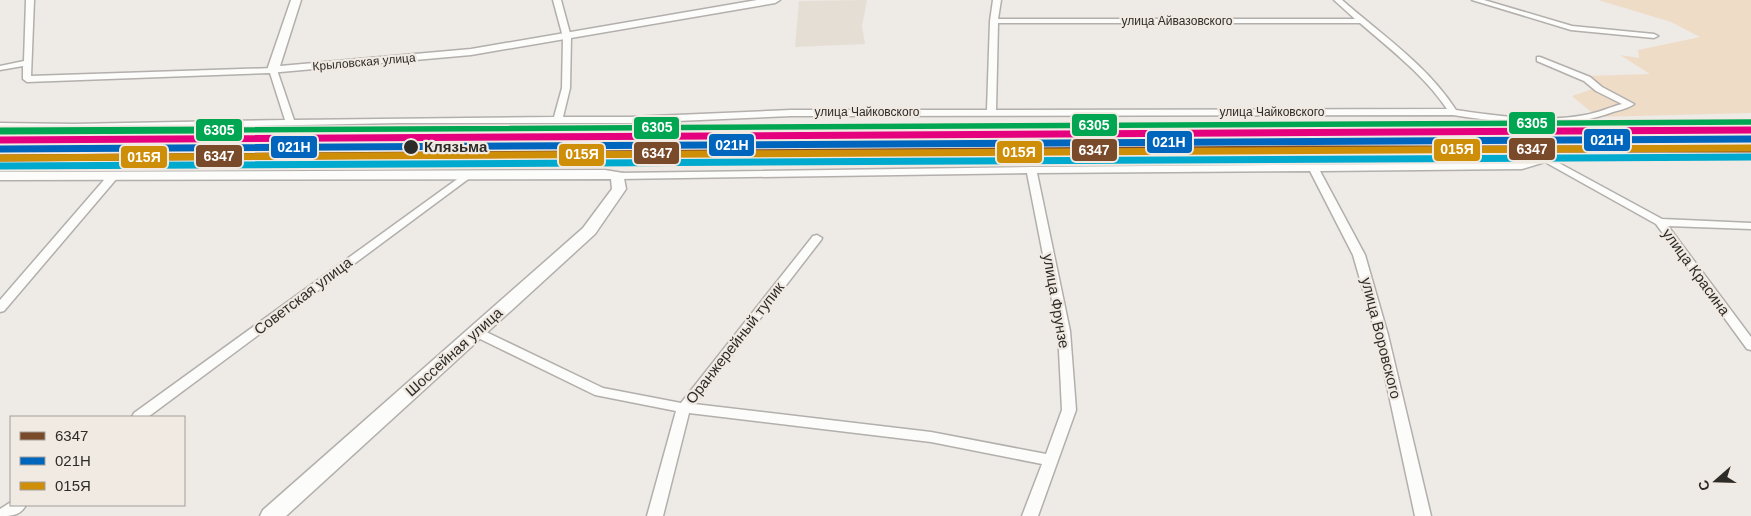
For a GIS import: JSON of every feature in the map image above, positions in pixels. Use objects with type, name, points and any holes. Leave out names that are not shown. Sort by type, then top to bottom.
[{"type":"main road","points":[[273,70],[296,0]]},
{"type":"main road","name":"Крыловская улица","points":[[273,70],[471,52],[567,36]]},
{"type":"main road","points":[[0,176],[605,174],[618,176]]},
{"type":"main road","name":"Шоссейная улица","points":[[271,516],[589,231],[619,189],[618,176]]},
{"type":"street","name":"Крыловская улица","points":[[30,0],[27,79],[273,70]]},
{"type":"street","points":[[557,0],[567,36],[566,88],[558,120]]},
{"type":"street","name":"Крыловская улица","points":[[567,36],[775,0]]},
{"type":"street","points":[[992,112],[994,21],[998,0]]},
{"type":"street","points":[[1338,0],[1402,55],[1447,100],[1453,112]]},
{"type":"street","points":[[1476,0],[1571,28],[1654,36]]},
{"type":"street","name":"улица Айвазовского","points":[[994,21],[1361,21]]},
{"type":"street","name":"улица Чайковского","points":[[0,126],[74,127],[290,122],[558,120],[791,113],[992,112],[1453,112],[1479,117],[1564,120],[1584,118],[1630,104],[1599,89],[1587,79],[1540,59]]},
{"type":"street","points":[[0,68],[28,63]]},
{"type":"street","points":[[273,70],[290,122]]},
{"type":"street","points":[[618,176],[1522,166],[1546,158],[1660,222],[1751,226]]},
{"type":"street","name":"улица Воровского","points":[[1314,169],[1359,254],[1382,335],[1423,516]]},
{"type":"street","name":"улица Фрунзе","points":[[1030,516],[1069,410],[1064,331],[1031,170]]},
{"type":"street","points":[[0,308],[114,175]]},
{"type":"street","name":"Советская улица","points":[[140,416],[467,175]]},
{"type":"street","name":"улица Красина","points":[[1660,222],[1751,346]]},
{"type":"street","name":"Оранжерейный тупик","points":[[656,516],[684,408],[818,238]]},
{"type":"street","points":[[476,332],[600,392],[684,408],[931,437],[1050,460]]},
{"type":"street","points":[[2,516],[17,506]]},
{"type":"shaded area","points":[[867,0],[862,26],[865,44],[795,47],[799,1]]},
{"type":"shaded area","points":[[1598,0],[1751,0],[1751,113],[1597,117],[1572,96],[1598,87],[1586,76],[1650,74],[1620,55],[1639,58],[1638,50],[1700,37],[1671,22]]},
{"type":"transit line","name":"6305","points":[[0,131],[1751,122]]},
{"type":"transit line","points":[[0,140],[1751,130]]},
{"type":"transit line","name":"021Н","points":[[0,149],[1751,139]]},
{"type":"transit line","name":"015Я","points":[[0,158],[1751,148]]},
{"type":"transit line","name":"6347","points":[[0,158],[1302,149],[1751,149]]},
{"type":"transit line","points":[[0,166],[1751,157]]},
{"type":"place","name":"Клязьма","points":[[411,147]]}]
